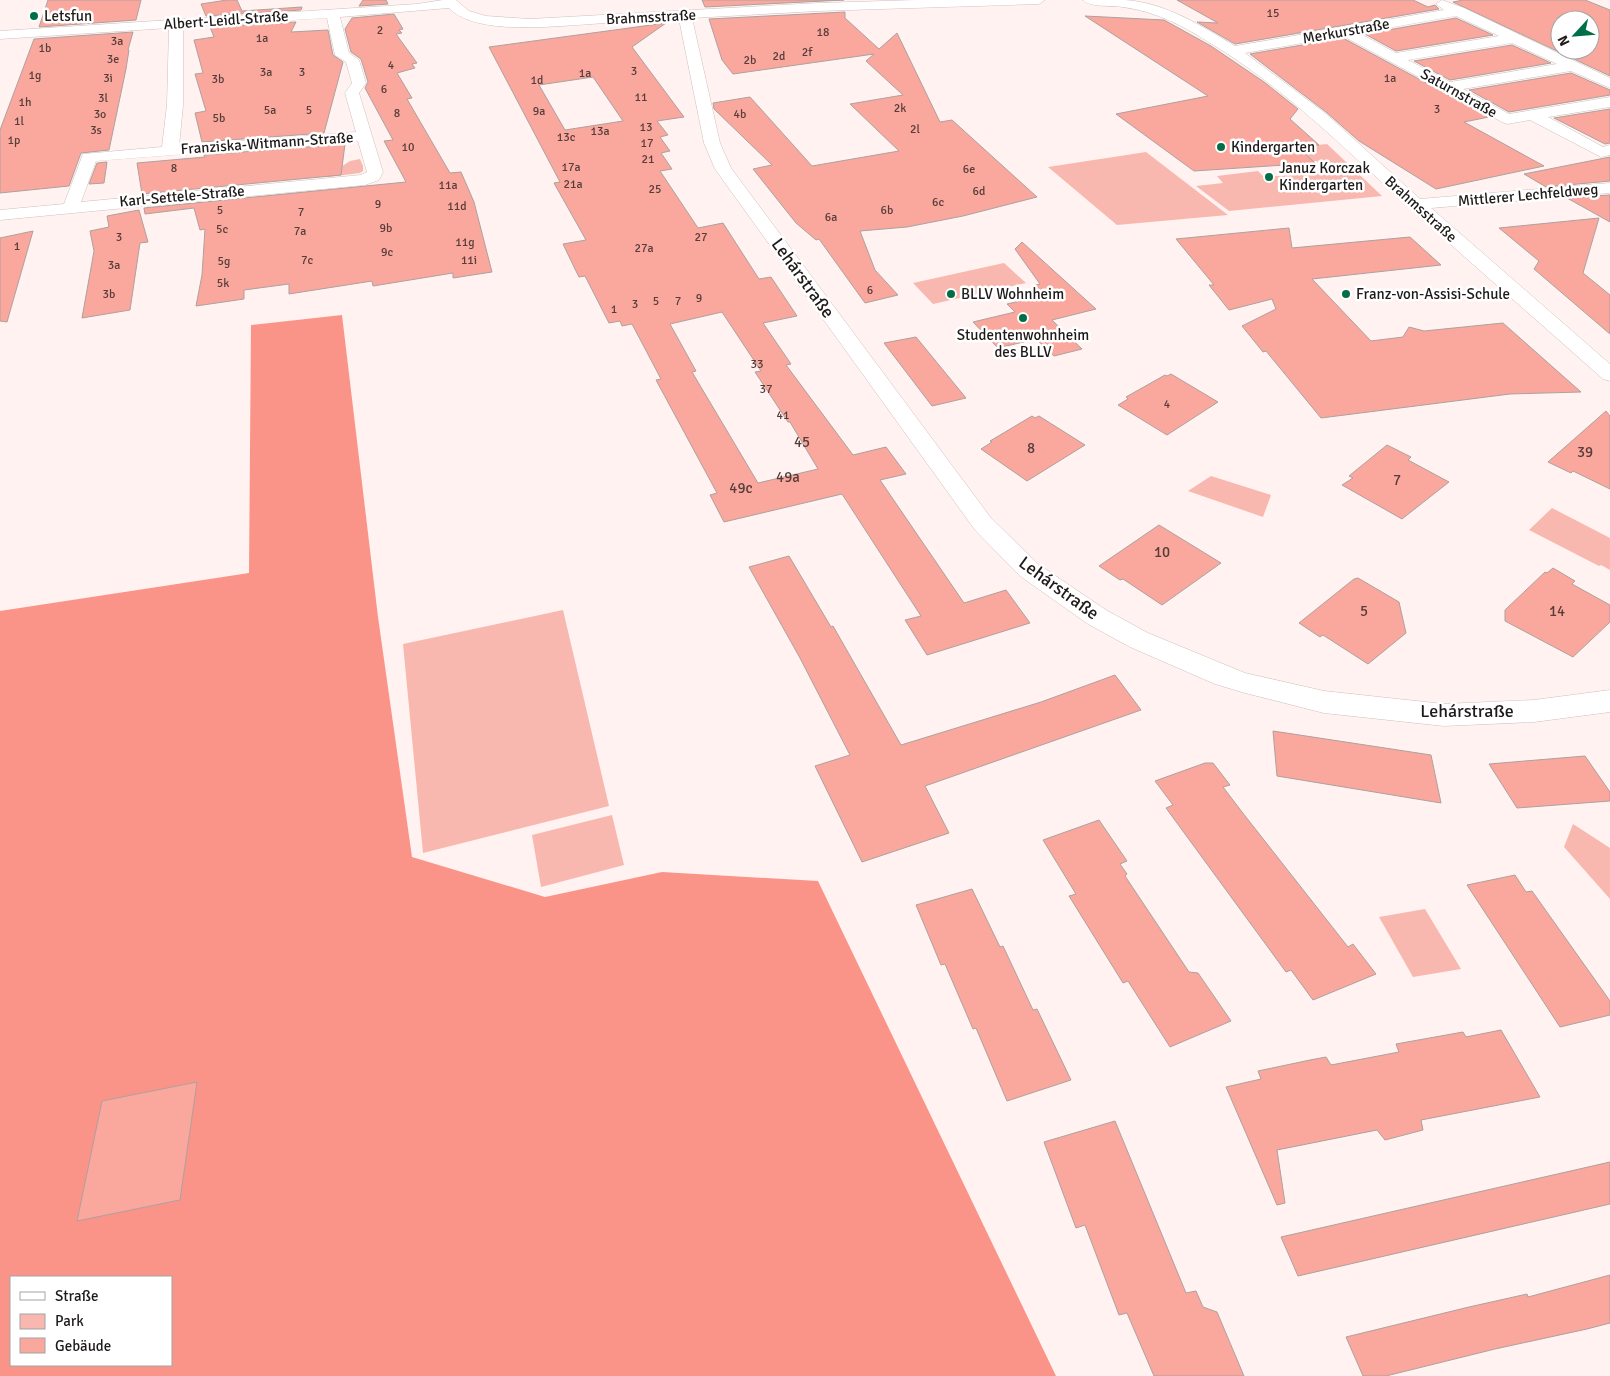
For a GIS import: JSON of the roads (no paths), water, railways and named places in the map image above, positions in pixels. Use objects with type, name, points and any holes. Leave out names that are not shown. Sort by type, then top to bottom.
[{"type":"street","name":"Brahmsstraße","points":[[450,2],[465,14],[484,19],[530,24],[818,7],[1039,0]]},
{"type":"street","name":"Brahmsstraße","points":[[1090,0],[1155,4],[1233,51],[1313,110],[1416,204],[1610,375]]},
{"type":"street","points":[[1435,0],[1610,84]]},
{"type":"street","name":"Albert-Leidl-Straße","points":[[0,35],[417,8],[450,2]]},
{"type":"street","name":"Merkurstraße","points":[[1233,51],[1459,12]]},
{"type":"street","points":[[333,14],[342,56],[352,60],[359,83],[352,93],[365,136]]},
{"type":"street","name":"Lehárstraße","points":[[685,15],[712,143],[723,169],[982,524],[1029,570],[1097,617],[1139,640],[1226,677],[1324,702],[1444,715],[1534,711],[1610,701]]},
{"type":"street","points":[[170,151],[175,105],[176,24]]},
{"type":"street","name":"Saturnstraße","points":[[1345,31],[1507,119],[1610,102]]},
{"type":"street","points":[[1394,58],[1515,38]]},
{"type":"street","points":[[1448,88],[1573,66]]},
{"type":"street","points":[[1532,115],[1601,152],[1610,150]]},
{"type":"street","name":"Franziska-Witmann-Straße","points":[[71,207],[90,157],[365,136]]},
{"type":"street","name":"Karl-Settele-Straße","points":[[0,215],[365,180],[373,176],[375,172],[365,136]]},
{"type":"street","name":"Mittlerer Lechfeldweg","points":[[1416,204],[1610,188]]},
{"type":"place","name":"Letsfun","points":[[34,16]]},
{"type":"place","name":"Kindergarten","points":[[1221,147]]},
{"type":"place","name":"Januz Korczak Kindergarten","points":[[1269,177]]},
{"type":"place","name":"BLLV Wohnheim","points":[[951,294]]},
{"type":"place","name":"Franz-von-Assisi-Schule","points":[[1346,294]]},
{"type":"place","name":"Studentenwohnheim des BLLV","points":[[1023,318]]}]
